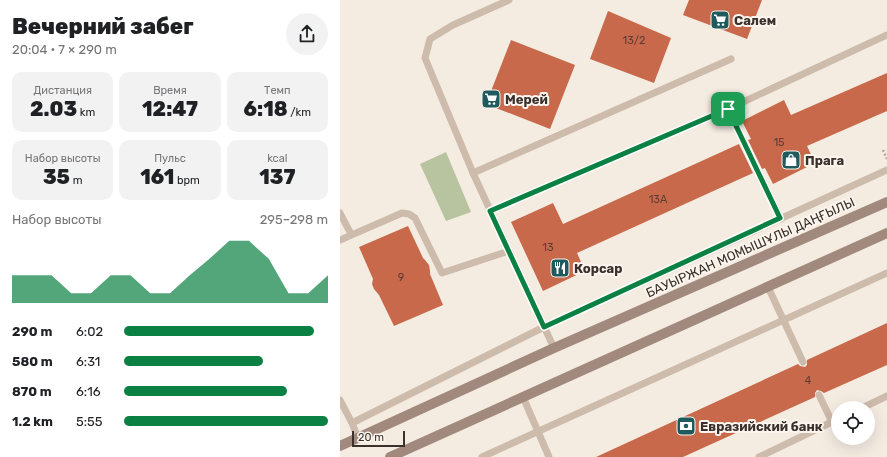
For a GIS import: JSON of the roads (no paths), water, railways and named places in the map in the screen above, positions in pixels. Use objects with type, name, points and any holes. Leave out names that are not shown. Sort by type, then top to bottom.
[{"type":"main road","name":"БАУЫРЖАН МОМЫШҰЛЫ ДАҢҒЫЛЫ","points":[[340,446],[554,348],[887,202]]},
{"type":"main road","points":[[390,457],[887,233]]},
{"type":"lane","points":[[509,0],[453,25],[430,39],[425,58],[490,211],[554,348]]},
{"type":"lane","points":[[490,211],[728,109],[887,35]]},
{"type":"lane","points":[[473,172],[731,59]]},
{"type":"lane","points":[[728,109],[780,218]]},
{"type":"lane","points":[[352,423],[544,327],[887,170]]},
{"type":"lane","points":[[340,213],[352,234]]},
{"type":"lane","points":[[340,240],[402,213],[409,214],[415,218],[442,273],[509,251]]},
{"type":"lane","points":[[482,457],[887,273]]},
{"type":"lane","points":[[768,287],[803,362]]},
{"type":"lane","points":[[819,395],[831,414]]},
{"type":"lane","points":[[875,402],[887,396]]},
{"type":"lane","points":[[523,397],[549,457]]},
{"type":"lane","points":[[340,400],[358,438]]},
{"type":"lane","points":[[759,457],[831,423]]},
{"type":"place","name":"Салем","points":[[720,20]]},
{"type":"place","name":"Мерей","points":[[491,99]]},
{"type":"place","name":"Прага","points":[[791,160]]},
{"type":"place","name":"Корсар","points":[[560,268]]},
{"type":"place","name":"Евразийский банк","points":[[686,426]]}]
